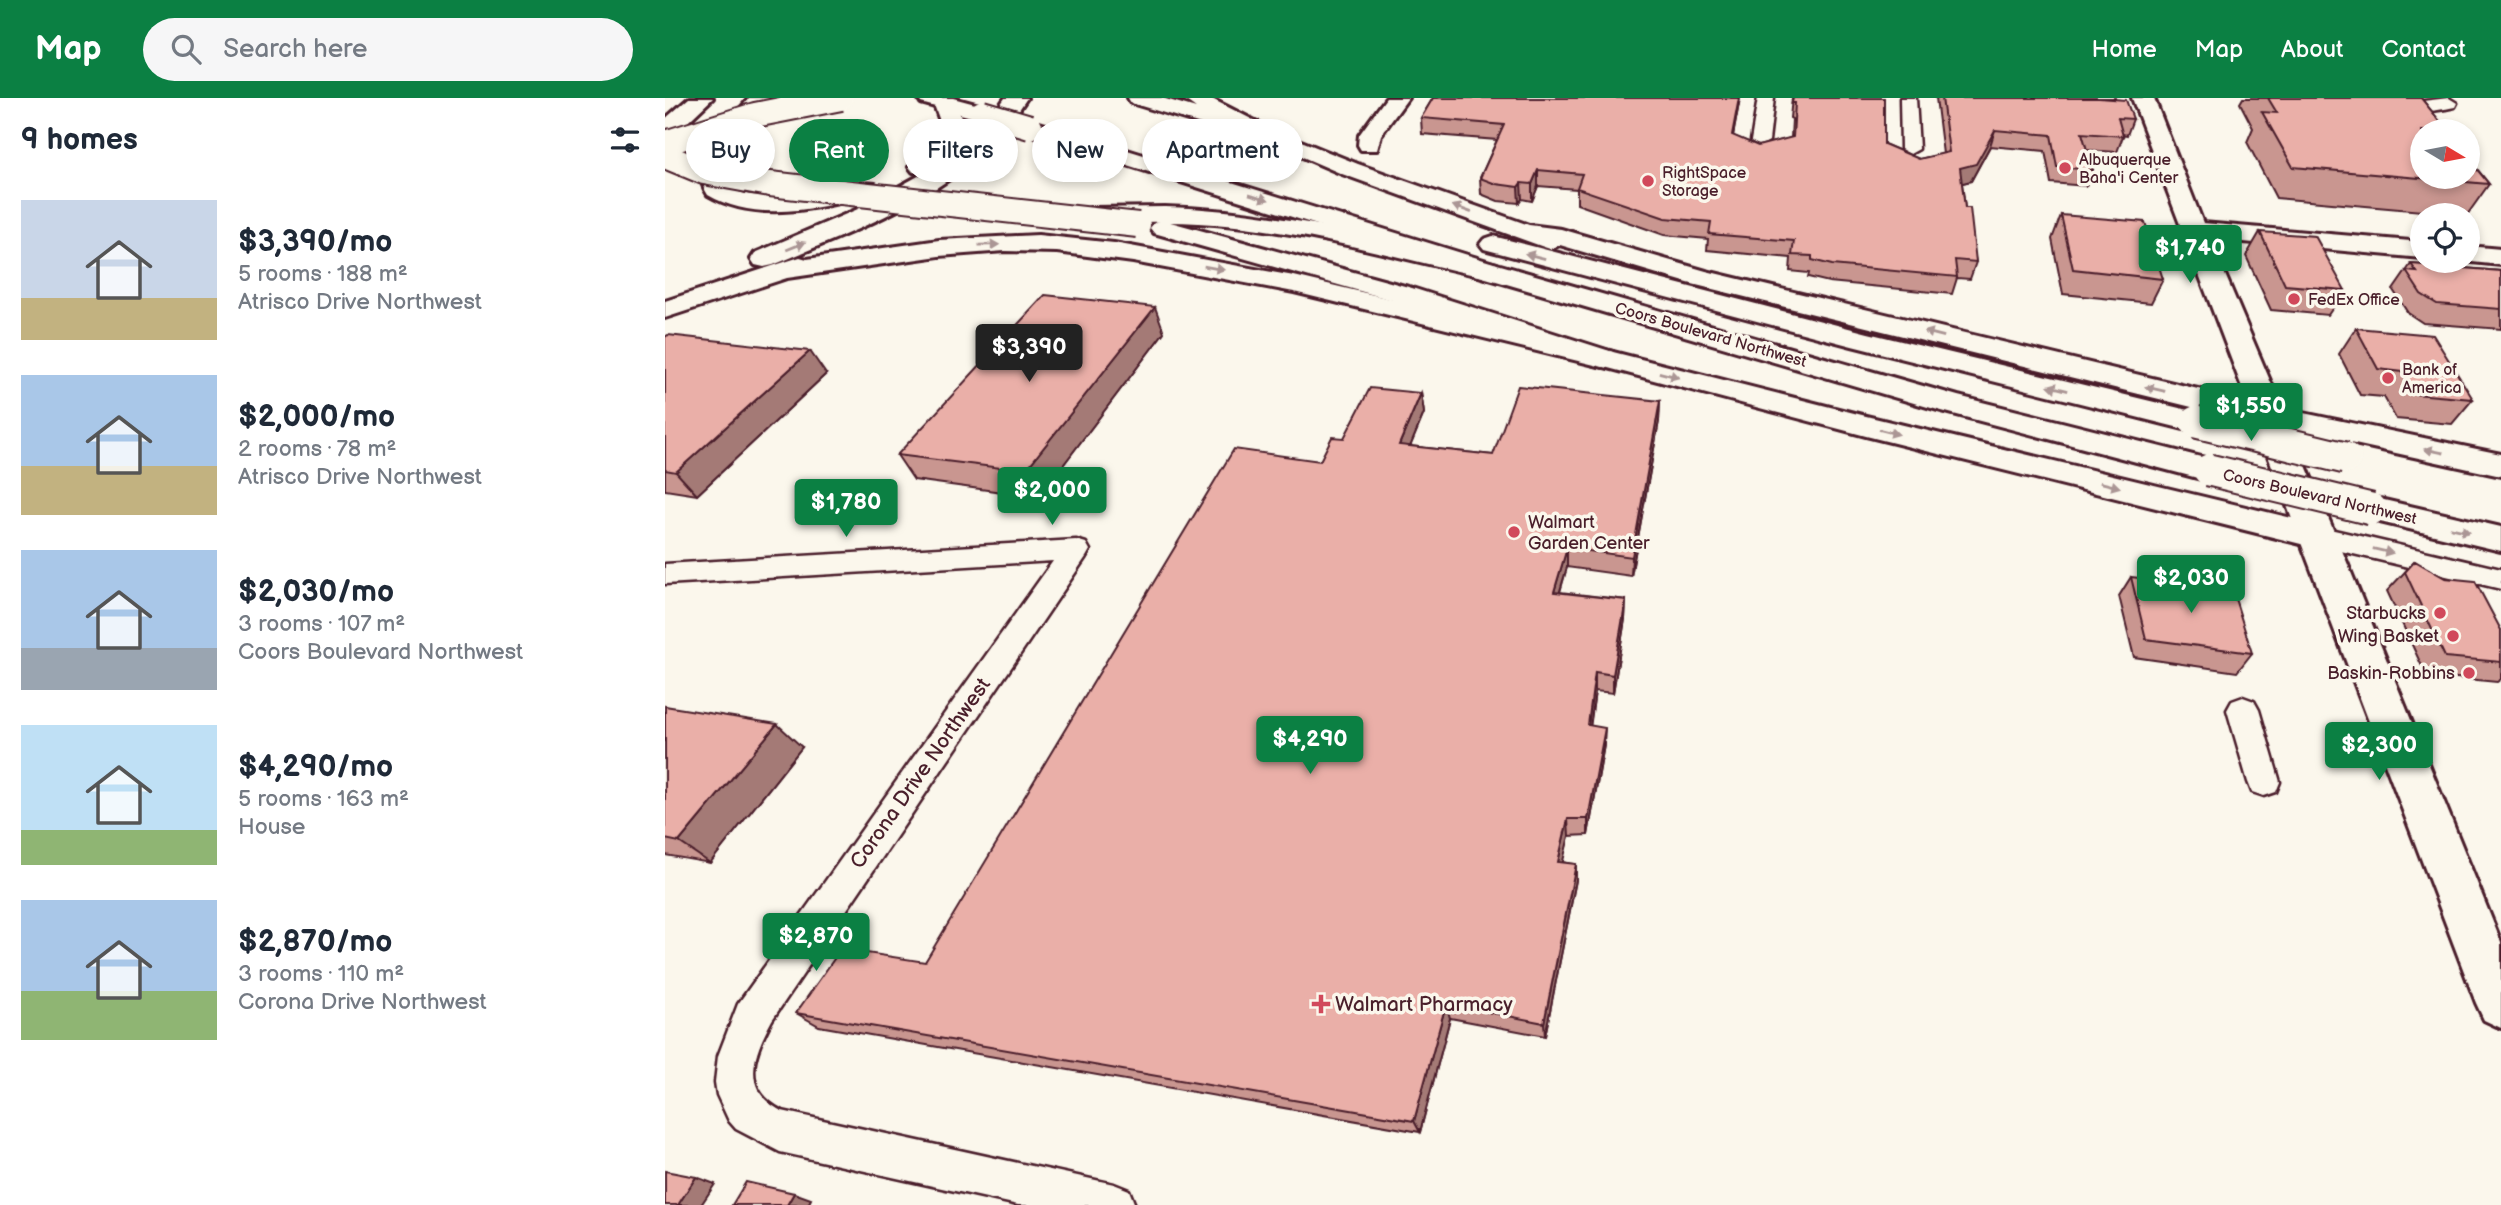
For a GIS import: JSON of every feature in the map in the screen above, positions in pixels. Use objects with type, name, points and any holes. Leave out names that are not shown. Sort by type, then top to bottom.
[{"type":"main road","points":[[665,131],[702,98]]},
{"type":"main road","points":[[665,167],[743,98]]},
{"type":"main road","points":[[760,98],[721,149],[713,164],[711,178],[717,189],[728,196],[782,204],[829,200],[923,166],[947,148],[955,129],[936,100]]},
{"type":"main road","points":[[665,143],[755,115],[841,98]]},
{"type":"main road","name":"Coors Boulevard Northwest","points":[[1000,98],[1036,119]]},
{"type":"main road","points":[[665,299],[820,236],[904,194],[967,153],[987,136],[1009,112],[1016,98]]},
{"type":"main road","points":[[1139,98],[1212,119]]},
{"type":"main road","points":[[1193,98],[1234,119]]},
{"type":"main road","points":[[1369,145],[1370,135],[1397,98]]},
{"type":"main road","name":"Coors Boulevard Northwest","points":[[936,100],[982,113],[1036,119]]},
{"type":"main road","points":[[2138,105],[2193,230],[2269,416],[2501,1003]]},
{"type":"main road","name":"Coors Boulevard Northwest","points":[[1128,144],[1369,208]]},
{"type":"main road","points":[[1303,149],[1626,268],[1862,340]]},
{"type":"main road","name":"Coors Boulevard Northwest","points":[[1128,150],[1488,270],[1949,403],[2209,470],[2501,539]]},
{"type":"main road","points":[[665,156],[705,172],[770,184],[1224,233],[1290,247],[1586,322],[1949,403]]},
{"type":"main road","points":[[665,310],[776,272],[856,249],[978,225],[1021,220],[1159,213],[1292,226],[1488,270]]},
{"type":"main road","points":[[1151,226],[1402,294],[1603,358]]},
{"type":"main road","points":[[2193,230],[2410,249]]},
{"type":"main road","points":[[1526,232],[1562,237],[1697,277],[2269,416],[2501,465]]},
{"type":"main road","name":"Coors Boulevard Northwest","points":[[1461,235],[1862,340],[2196,422],[2501,492]]},
{"type":"main road","points":[[776,272],[908,251],[967,245],[1039,243],[1104,249],[1287,282],[2317,536]]},
{"type":"main road","points":[[2480,255],[2501,257]]},
{"type":"street","points":[[1760,141],[1766,98]]},
{"type":"street","points":[[1908,98],[1910,149]]},
{"type":"street","points":[[2372,104],[2414,107],[2449,103]]},
{"type":"street","points":[[2317,536],[2501,579]]},
{"type":"street","name":"Corona Drive Northwest","points":[[665,573],[1076,550],[758,1007],[744,1031],[741,1042],[736,1071],[737,1090],[744,1108],[760,1122],[780,1131],[1114,1205]]},
{"type":"street","points":[[2243,710],[2264,782]]},
{"type":"building","points":[[1433,98],[1739,98],[1732,135],[1758,146],[1793,137],[1793,98],[1884,98],[1884,144],[1919,159],[1949,152],[1942,98],[2126,100],[2133,119],[2118,118],[2123,136],[2082,133],[2093,170],[2057,167],[2051,135],[1995,130],[1976,164],[1960,168],[1965,208],[1970,208],[1976,262],[1955,260],[1957,277],[1832,265],[1812,260],[1812,256],[1792,255],[1794,241],[1709,234],[1711,222],[1665,218],[1577,188],[1582,174],[1538,170],[1532,184],[1521,183],[1518,187],[1496,184],[1480,178],[1504,125],[1421,118]]},
{"type":"building","points":[[2268,98],[2421,98],[2438,119],[2410,119],[2410,177],[2293,167],[2262,112],[2277,113]]},
{"type":"building","points":[[2480,173],[2489,184],[2480,183]]},
{"type":"building","points":[[2061,215],[2145,222],[2163,279],[2073,269]]},
{"type":"building","points":[[2260,232],[2315,236],[2345,290],[2285,285]]},
{"type":"building","points":[[2406,271],[2501,271],[2501,309],[2437,304],[2421,294]]},
{"type":"building","points":[[1045,295],[1155,307],[1025,471],[897,455]]},
{"type":"building","points":[[2356,328],[2433,335],[2473,399],[2415,394],[2403,372],[2378,369]]},
{"type":"building","points":[[668,335],[810,351],[676,472],[665,470],[665,337]]},
{"type":"building","points":[[1518,386],[1660,401],[1632,557],[1567,548],[1554,592],[1626,600],[1613,675],[1595,672],[1588,725],[1605,728],[1588,819],[1568,819],[1558,862],[1576,864],[1544,1023],[1446,1004],[1414,1121],[796,1013],[841,949],[925,962],[1234,449],[1320,461],[1332,437],[1344,438],[1370,388],[1421,393],[1399,445],[1493,455]]},
{"type":"building","points":[[2415,561],[2445,578],[2475,581],[2501,630],[2501,662],[2445,657],[2405,572]]},
{"type":"building","points":[[2131,577],[2232,589],[2252,653],[2146,639]]},
{"type":"building","points":[[665,706],[777,724],[679,842],[665,839]]},
{"type":"building","points":[[665,1171],[696,1177],[678,1205],[665,1205]]},
{"type":"building","points":[[746,1182],[794,1193],[787,1205],[732,1205]]},
{"type":"place","name":"Albuquerque Baha'i Center","points":[[2065,168]]},
{"type":"place","name":"RightSpace Storage","points":[[1648,181]]},
{"type":"place","name":"FedEx Office","points":[[2294,299]]},
{"type":"place","name":"Bank of America","points":[[2388,378]]},
{"type":"place","name":"Walmart Garden Center","points":[[1514,532]]},
{"type":"place","name":"Starbucks","points":[[2440,613]]},
{"type":"place","name":"Wing Basket","points":[[2453,636]]},
{"type":"place","name":"Baskin-Robbins","points":[[2469,673]]},
{"type":"place","name":"Walmart Pharmacy","points":[[1321,1004]]}]
